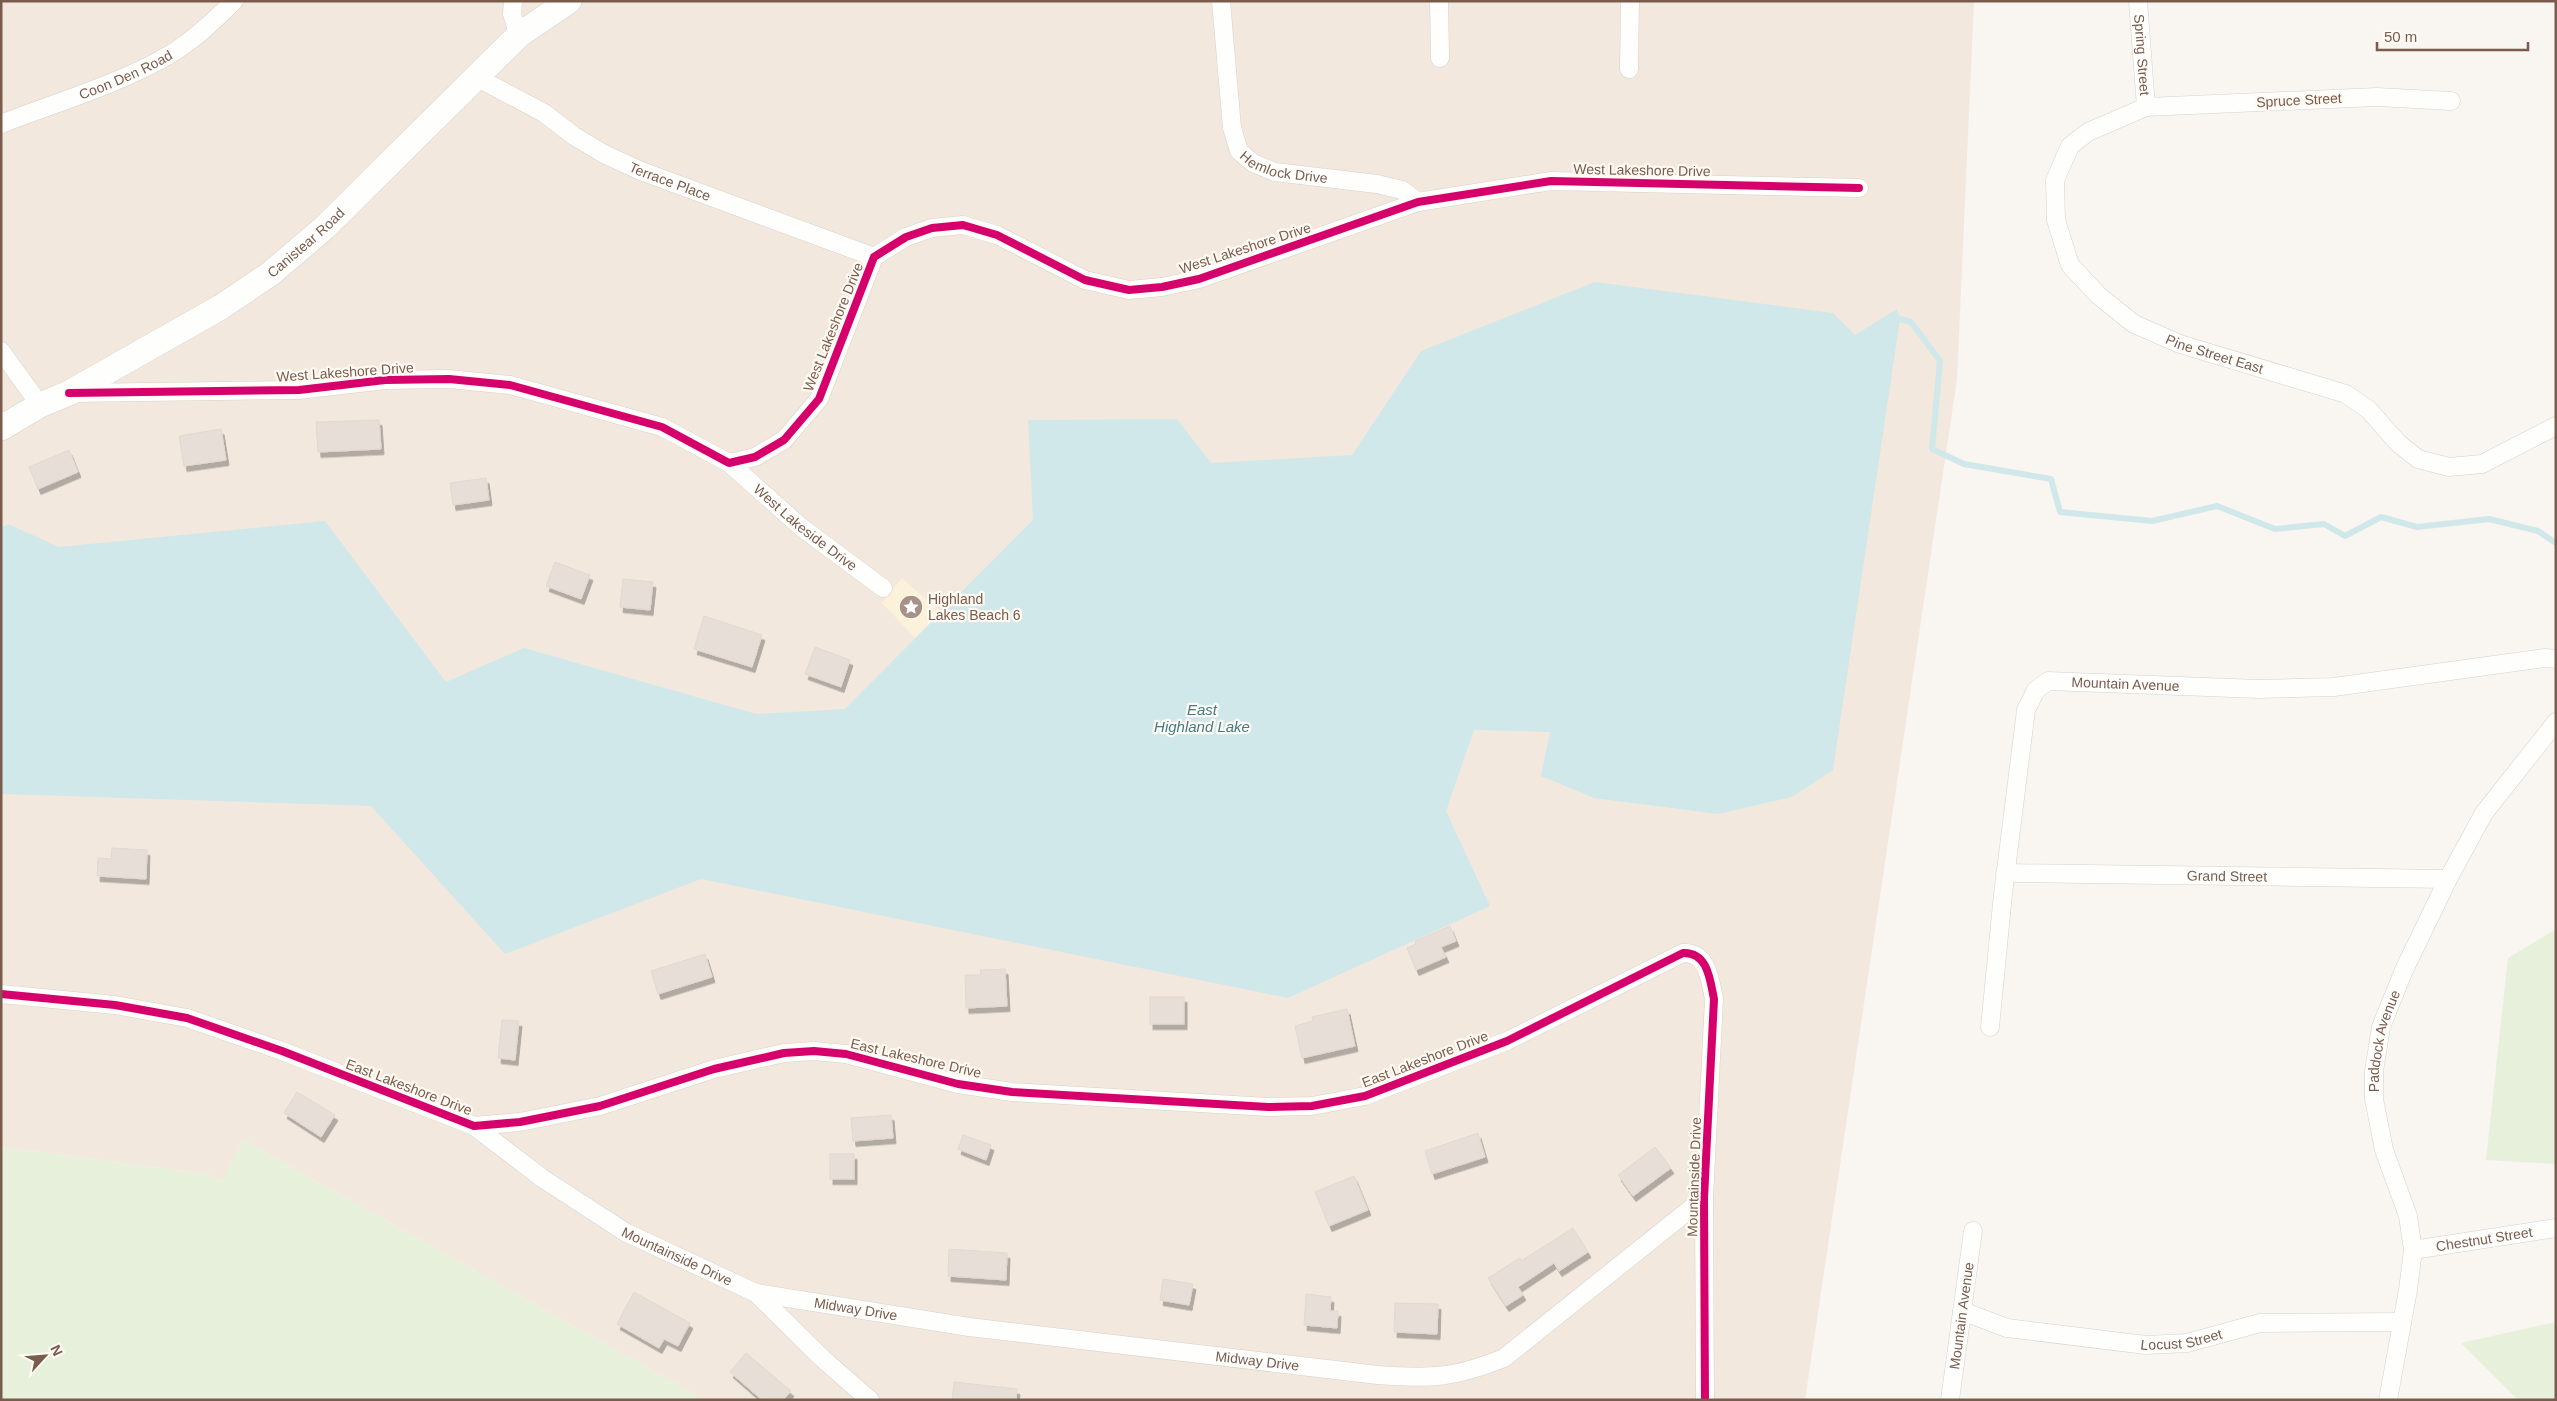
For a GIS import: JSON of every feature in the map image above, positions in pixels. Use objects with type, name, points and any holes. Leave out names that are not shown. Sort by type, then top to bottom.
[{"type":"street","name":"Coon Den Road","points":[[1,124],[131,73],[169,55],[205,30],[234,1]]},
{"type":"street","points":[[513,1],[512,14],[519,35]]},
{"type":"street","name":"Canistear Road","points":[[1,428],[40,405],[69,393],[221,307],[270,274],[324,228],[478,78],[519,35],[569,1]]},
{"type":"street","name":"Hemlock Drive","points":[[1221,1],[1232,128],[1239,150],[1253,164],[1275,172],[1377,184],[1402,190],[1418,202]]},
{"type":"street","points":[[1439,1],[1440,58]]},
{"type":"street","points":[[1629,69],[1630,1]]},
{"type":"street","name":"Spring Street","points":[[2138,1],[2146,107]]},
{"type":"street","name":"Terrace Place","points":[[478,78],[544,113],[574,136],[604,154],[641,171],[874,258]]},
{"type":"street","name":"Spruce Street","points":[[2146,107],[2377,97],[2451,101]]},
{"type":"street","name":"Pine Street East","points":[[2146,107],[2088,132],[2070,146],[2055,180],[2056,220],[2070,264],[2098,295],[2134,324],[2180,344],[2346,394],[2369,410],[2398,443],[2418,459],[2449,466],[2482,464],[2556,426]]},
{"type":"street","name":"West Lakeshore Drive","points":[[69,393],[299,390],[403,380],[449,379],[510,385],[662,427],[729,463],[755,457],[784,440],[814,406],[874,258],[906,237],[932,228],[964,224],[997,235],[1085,280],[1129,290],[1162,287],[1199,279],[1418,202],[1551,181],[1859,188]]},
{"type":"street","points":[[1,351],[40,405]]},
{"type":"street","name":"West Lakeside Drive","points":[[729,463],[801,527],[883,588]]},
{"type":"street","name":"Mountain Avenue","points":[[1990,1027],[2026,710],[2036,690],[2048,682],[2259,689],[2334,687],[2545,658],[2556,659]]},
{"type":"street","name":"Paddock Avenue","points":[[2388,1400],[2413,1250],[2408,1216],[2384,1150],[2374,1100],[2374,1071],[2381,1027],[2404,970],[2448,879],[2484,813],[2556,722]]},
{"type":"street","name":"Grand Street","points":[[2006,873],[2448,879]]},
{"type":"street","name":"East Lakeshore Drive","points":[[1,994],[115,1005],[188,1018],[275,1048],[474,1126],[520,1122],[600,1106],[714,1069],[784,1053],[814,1051],[846,1054],[958,1084],[1012,1092],[1268,1107],[1312,1106],[1365,1096],[1404,1083],[1507,1041],[1684,953],[1693,953],[1700,958]]},
{"type":"street","name":"Mountainside Drive","points":[[1700,958],[1708,972],[1714,999],[1704,1198],[1705,1400]]},
{"type":"street","name":"Mountainside Drive","points":[[474,1126],[542,1178],[625,1232],[756,1293],[823,1359],[870,1400]]},
{"type":"street","name":"Midway Drive","points":[[756,1293],[969,1327],[1378,1375],[1427,1379],[1469,1372],[1504,1358],[1704,1198]]},
{"type":"street","name":"Chestnut Street","points":[[2413,1250],[2556,1228]]},
{"type":"street","name":"Mountain Avenue","points":[[1950,1400],[1973,1231]]},
{"type":"street","name":"Locust Street","points":[[1962,1312],[2007,1328],[2146,1345],[2187,1343],[2260,1322],[2402,1322]]},
{"type":"shaded area","points":[[1,1],[1974,1],[1957,379],[1805,1400],[700,1400],[692,1393],[243,1140],[222,1181],[206,1174],[1,1147]]},
{"type":"green space","points":[[2556,929],[2556,1164],[2486,1160],[2508,958]]},
{"type":"green space","points":[[243,1140],[692,1393],[700,1400],[1,1400],[1,1147],[206,1174],[221,1181]]},
{"type":"green space","points":[[2556,1322],[2556,1400],[2518,1400],[2461,1343]]},
{"type":"sand","name":"Highland Lakes Beach 6","points":[[902,578],[941,612],[915,638],[882,603]]},
{"type":"water","name":"East Highland Lake","points":[[1595,282],[1833,313],[1855,335],[1897,309],[1900,319],[1833,770],[1792,797],[1718,814],[1594,798],[1541,776],[1550,732],[1474,730],[1446,811],[1490,906],[1288,998],[701,879],[505,954],[371,806],[1,794],[1,528],[8,524],[59,547],[325,521],[446,682],[524,648],[756,714],[845,709],[1033,520],[1028,420],[1177,419],[1211,463],[1352,455],[1421,351]]},
{"type":"building","points":[[379,420],[381,449],[318,452],[316,422]]},
{"type":"building","points":[[221,429],[226,460],[184,466],[179,436]]},
{"type":"building","points":[[69,450],[78,472],[38,489],[29,467]]},
{"type":"building","points":[[486,478],[489,500],[453,505],[450,483]]},
{"type":"building","points":[[555,562],[590,575],[581,599],[546,586]]},
{"type":"building","points":[[623,579],[653,582],[650,610],[620,607]]},
{"type":"building","points":[[704,616],[762,635],[752,667],[694,649]]},
{"type":"building","points":[[815,647],[850,660],[841,687],[805,674]]},
{"type":"building","points":[[112,848],[147,850],[146,879],[97,876],[98,858],[111,859]]},
{"type":"building","points":[[1450,926],[1456,941],[1441,947],[1446,957],[1416,970],[1407,948],[1416,944],[1415,941]]},
{"type":"building","points":[[705,954],[712,977],[658,994],[651,971]]},
{"type":"building","points":[[1005,969],[1007,1006],[966,1008],[965,975],[981,975],[980,970]]},
{"type":"building","points":[[1150,997],[1184,997],[1184,1024],[1150,1024]]},
{"type":"building","points":[[1347,1009],[1355,1046],[1302,1058],[1295,1026],[1313,1021],[1312,1017]]},
{"type":"building","points":[[502,1020],[519,1021],[515,1060],[498,1058]]},
{"type":"building","points":[[297,1092],[335,1115],[321,1137],[284,1113]]},
{"type":"building","points":[[891,1115],[893,1138],[853,1141],[851,1118]]},
{"type":"building","points":[[1478,1133],[1485,1157],[1432,1174],[1425,1151]]},
{"type":"building","points":[[963,1135],[991,1145],[986,1160],[958,1149]]},
{"type":"building","points":[[1655,1147],[1671,1168],[1633,1196],[1618,1175]]},
{"type":"building","points":[[830,1154],[854,1154],[854,1179],[830,1179]]},
{"type":"building","points":[[1354,1176],[1368,1210],[1329,1226],[1315,1192]]},
{"type":"building","points":[[1573,1228],[1588,1252],[1559,1271],[1554,1263],[1518,1287],[1523,1295],[1506,1306],[1488,1278],[1520,1258],[1521,1261]]},
{"type":"building","points":[[949,1249],[1007,1253],[1006,1280],[948,1276]]},
{"type":"building","points":[[1163,1279],[1193,1284],[1189,1305],[1160,1300]]},
{"type":"building","points":[[634,1292],[690,1323],[678,1346],[664,1339],[659,1348],[617,1324]]},
{"type":"building","points":[[1306,1294],[1331,1297],[1330,1311],[1338,1311],[1337,1328],[1304,1325]]},
{"type":"building","points":[[1395,1303],[1438,1304],[1437,1334],[1394,1332]]},
{"type":"building","points":[[746,1353],[791,1391],[783,1400],[762,1400],[730,1372]]},
{"type":"building","points":[[954,1382],[1017,1389],[1016,1400],[952,1400]]},
{"type":"waterway","points":[[1900,319],[1911,322],[1940,361],[1932,449],[1964,464],[2051,479],[2060,512],[2152,521],[2217,506],[2275,529],[2324,524],[2345,536],[2381,517],[2417,527],[2489,519],[2538,531],[2556,543]]},
{"type":"cycle path","points":[[69,393],[299,390],[385,380],[449,379],[510,385],[662,427],[729,463],[755,457],[784,440],[819,399],[874,257],[906,237],[932,228],[963,225],[997,235],[1085,280],[1129,290],[1162,287],[1199,279],[1418,202],[1551,181],[1859,188]]},
{"type":"cycle path","points":[[1,994],[115,1005],[187,1018],[282,1051],[474,1126],[520,1122],[600,1106],[714,1069],[784,1053],[814,1051],[846,1054],[958,1084],[1012,1092],[1268,1107],[1312,1106],[1365,1096],[1507,1041],[1683,953],[1691,954],[1703,962],[1709,976],[1714,999],[1704,1198],[1705,1400]]},
{"type":"place","name":"Highland Lakes Beach 6","points":[[911,607]]}]
